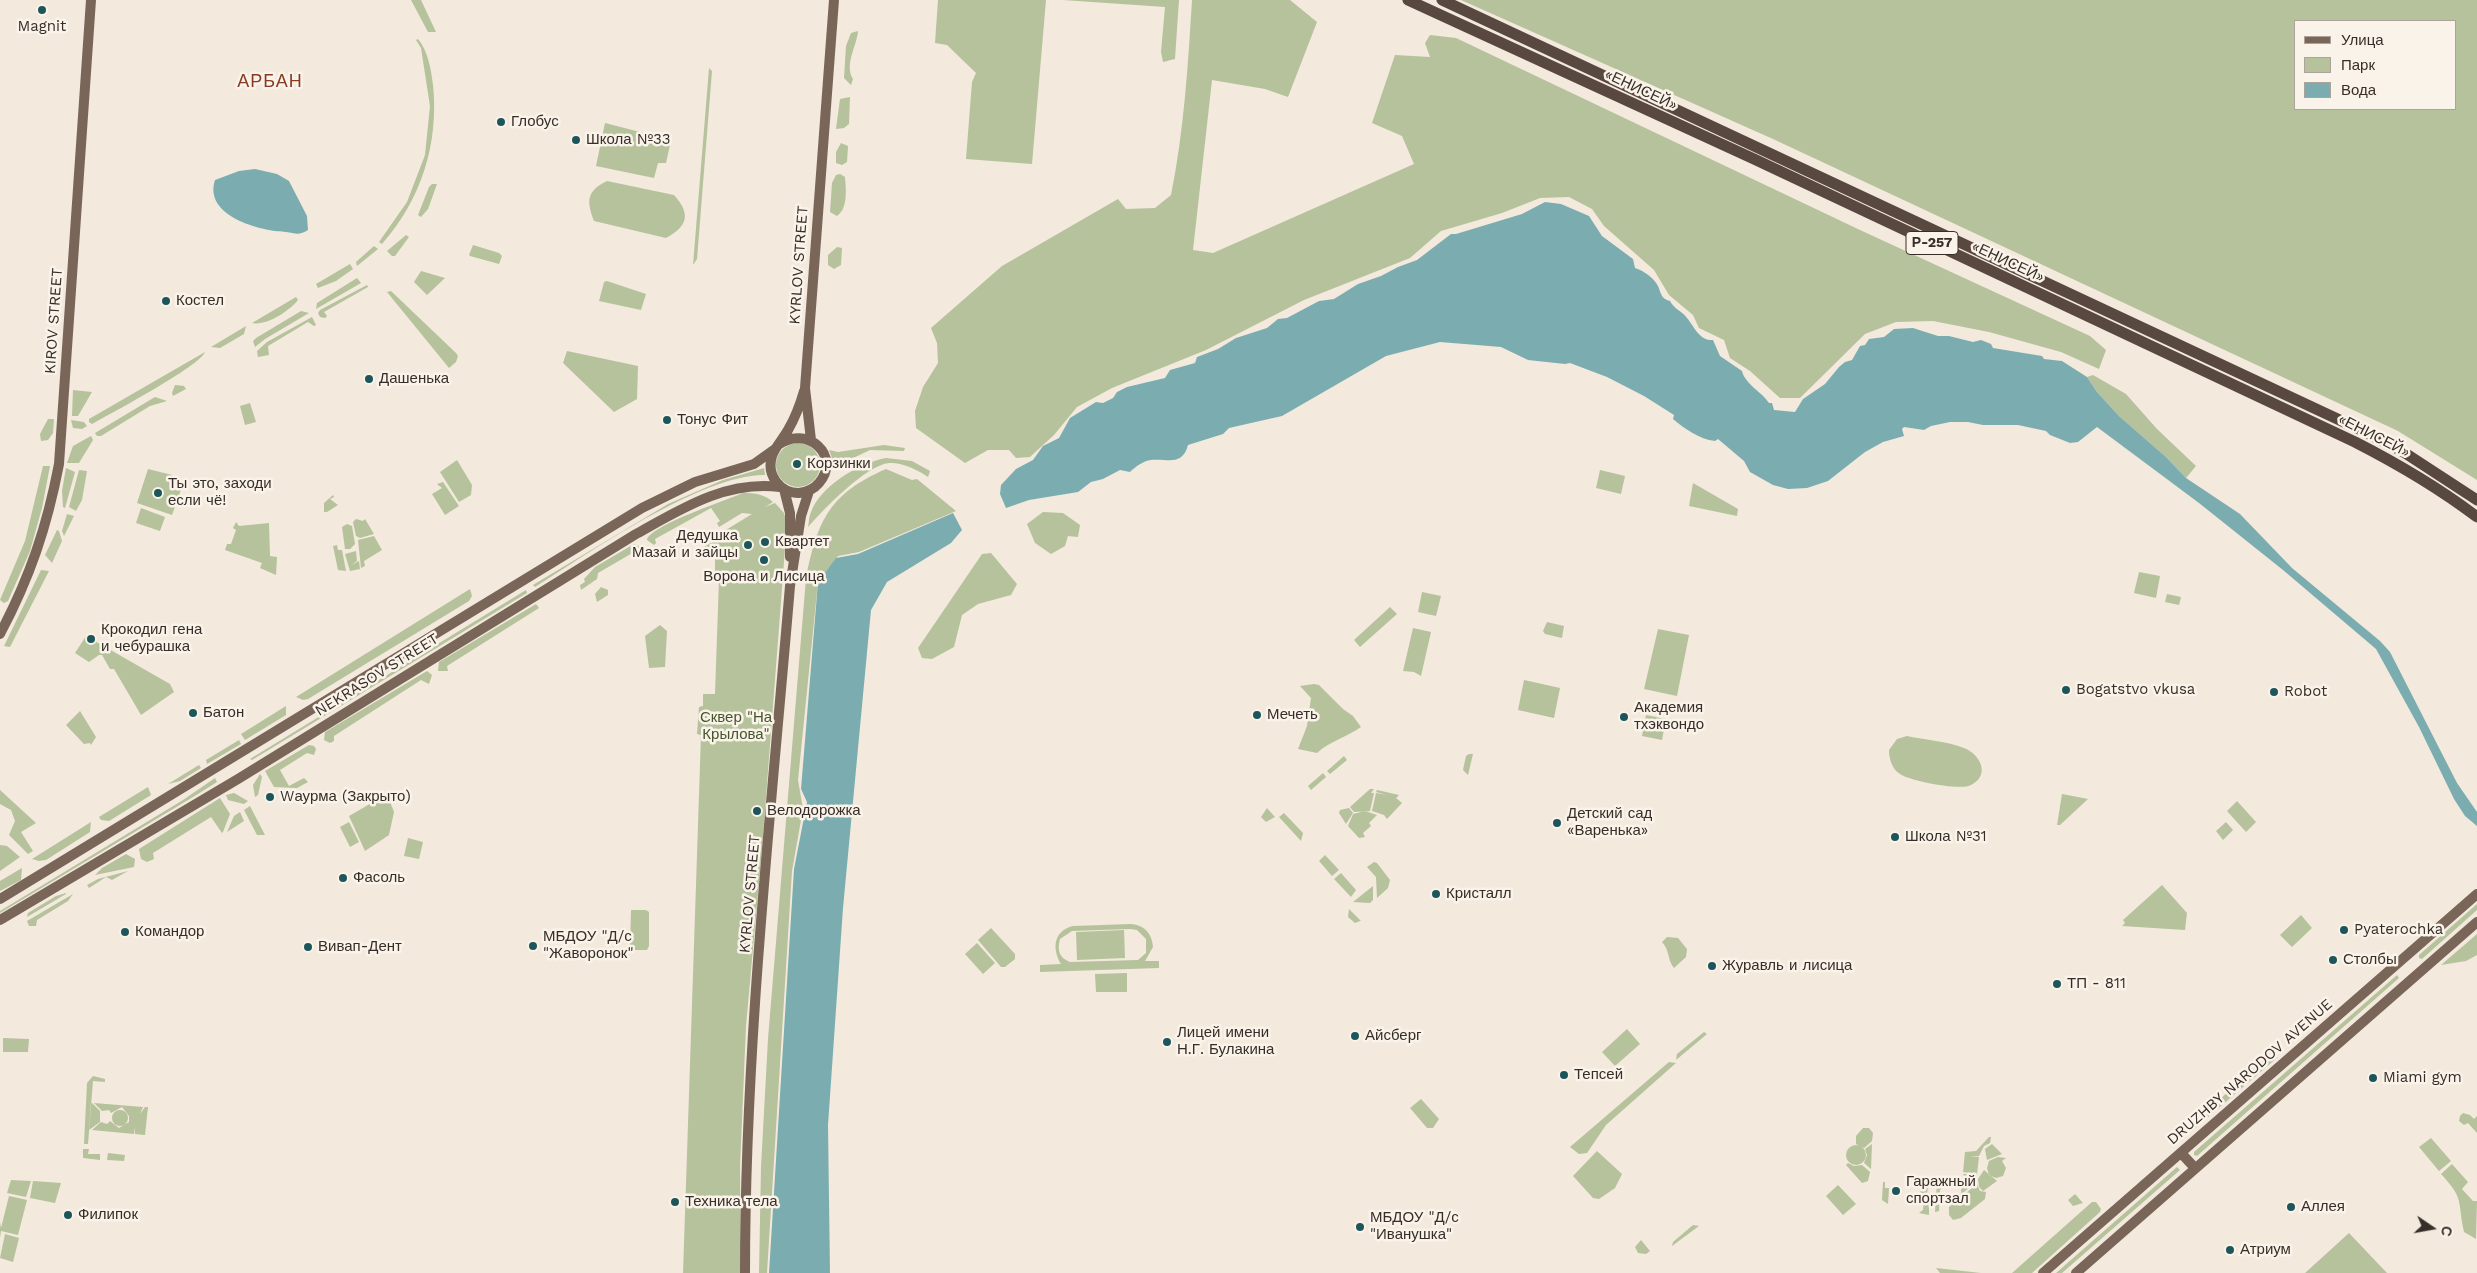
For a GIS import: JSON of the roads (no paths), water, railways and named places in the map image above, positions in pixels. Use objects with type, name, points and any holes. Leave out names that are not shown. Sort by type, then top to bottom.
[{"type":"highway","name":"«ЕНИСЕЙ»","points":[[1408,0],[1745,155],[2355,442],[2409,470],[2451,497],[2477,517]]},
{"type":"highway","name":"«ЕНИСЕЙ»","points":[[1442,0],[2362,430],[2405,453],[2477,500]]},
{"type":"main road","name":"KIROV STREET","points":[[0,634],[35,559],[46,528],[59,464],[91,0]]},
{"type":"main road","points":[[827,92],[830,0]]},
{"type":"main road","points":[[827,92],[834,0]]},
{"type":"main road","name":"KYRLOV STREET","points":[[811,440],[805,388],[827,92]]},
{"type":"main road","points":[[790,586],[790,519],[782,488],[771,473],[770,465],[777,447],[798,408],[805,388]]},
{"type":"main road","points":[[777,447],[794,438],[811,440],[821,450],[826,466],[820,482],[812,489],[801,493],[782,488]]},
{"type":"main road","name":"NEKRASOV STREET","points":[[0,899],[642,508],[695,482],[754,464],[777,447]]},
{"type":"main road","name":"NEKRASOV STREET","points":[[0,920],[238,779],[643,530],[723,490],[752,485],[782,488]]},
{"type":"main road","name":"KYRLOV STREET","points":[[745,1273],[745,1186],[753,1034],[790,586],[801,516],[812,489]]},
{"type":"main road","name":"DRUZHBY NARODOV AVENUE","points":[[2043,1273],[2477,894]]},
{"type":"main road","points":[[2076,1273],[2477,922]]},
{"type":"main road","points":[[2181,1153],[2195,1168]]},
{"type":"water","points":[[255,169],[277,174],[289,181],[307,216],[308,230],[297,234],[262,229],[236,219],[225,212],[217,203],[214,193],[215,180],[239,171]]},
{"type":"water","points":[[1545,202],[1561,204],[1589,216],[1602,236],[1633,259],[1635,268],[1654,280],[1663,297],[1685,315],[1700,336],[1713,340],[1720,356],[1742,371],[1750,384],[1769,403],[1772,403],[1774,410],[1795,412],[1803,399],[1825,384],[1845,362],[1852,360],[1860,346],[1865,345],[1869,339],[1884,337],[1894,329],[1913,328],[1938,336],[1949,336],[1973,342],[1981,340],[1991,344],[1993,348],[2062,361],[2087,377],[2097,392],[2119,416],[2166,457],[2186,478],[2240,514],[2292,568],[2380,641],[2390,652],[2457,783],[2477,812],[2477,826],[2465,816],[2454,799],[2419,727],[2376,649],[2283,570],[2199,503],[2097,427],[2078,442],[2070,443],[2050,435],[2046,431],[2018,425],[1983,425],[1968,422],[1950,422],[1931,426],[1924,430],[1904,427],[1902,429],[1904,436],[1883,442],[1865,452],[1828,481],[1807,488],[1788,489],[1773,485],[1750,472],[1744,461],[1718,439],[1715,441],[1709,440],[1692,433],[1673,419],[1674,415],[1644,396],[1607,377],[1570,363],[1528,360],[1501,347],[1440,342],[1386,356],[1282,416],[1229,428],[1223,434],[1188,445],[1185,452],[1178,459],[1148,461],[1139,464],[1130,472],[1120,470],[1103,479],[1091,482],[1078,492],[1029,500],[1006,508],[1000,494],[1001,485],[1016,469],[1033,460],[1043,446],[1059,438],[1070,418],[1096,402],[1103,403],[1127,387],[1165,378],[1170,370],[1195,363],[1197,357],[1218,349],[1236,338],[1267,328],[1278,319],[1287,318],[1319,301],[1334,299],[1358,284],[1417,260],[1451,234],[1522,214]]},
{"type":"water","points":[[953,513],[962,530],[951,543],[887,582],[871,610],[843,908],[828,1125],[830,1273],[769,1273],[794,869],[807,802],[801,789],[818,582],[836,558],[858,554]]},
{"type":"place","name":"Magnit","points":[[42,10]]},
{"type":"place","name":"Глобус","points":[[501,122]]},
{"type":"place","name":"Школа №33","points":[[576,140]]},
{"type":"place","name":"Костел","points":[[166,301]]},
{"type":"place","name":"Дашенька","points":[[369,379]]},
{"type":"place","name":"Тонус Фит","points":[[667,420]]},
{"type":"place","name":"Корзинки","points":[[797,464]]},
{"type":"place","name":"Ты это, заходи если чё!","points":[[158,493]]},
{"type":"place","name":"Квартет","points":[[765,542]]},
{"type":"place","name":"Дедушка Мазай и зайцы","points":[[748,545]]},
{"type":"place","name":"Ворона и Лисица","points":[[764,560]]},
{"type":"place","name":"Крокодил гена и чебурашка","points":[[91,639]]},
{"type":"place","name":"Bogatstvo vkusa","points":[[2066,690]]},
{"type":"place","name":"Robot","points":[[2274,692]]},
{"type":"place","name":"Батон","points":[[193,713]]},
{"type":"place","name":"Мечеть","points":[[1257,715]]},
{"type":"place","name":"Академия тхэквондо","points":[[1624,717]]},
{"type":"place","name":"Wаурма (Закрыто)","points":[[270,797]]},
{"type":"place","name":"Велодорожка","points":[[757,811]]},
{"type":"place","name":"Детский сад «Варенька»","points":[[1557,823]]},
{"type":"place","name":"Школа №31","points":[[1895,837]]},
{"type":"place","name":"Фасоль","points":[[343,878]]},
{"type":"place","name":"Кристалл","points":[[1436,894]]},
{"type":"place","name":"Pyaterochka","points":[[2344,930]]},
{"type":"place","name":"Командор","points":[[125,932]]},
{"type":"place","name":"МБДОУ \"Д/с \"Жаворонок\"","points":[[533,946]]},
{"type":"place","name":"Вивап-Дент","points":[[308,947]]},
{"type":"place","name":"Столбы","points":[[2333,960]]},
{"type":"place","name":"Журавль и лисица","points":[[1712,966]]},
{"type":"place","name":"ТП - 811","points":[[2057,984]]},
{"type":"place","name":"Айсберг","points":[[1355,1036]]},
{"type":"place","name":"Лицей имени Н.Г. Булакина","points":[[1167,1042]]},
{"type":"place","name":"Тепсей","points":[[1564,1075]]},
{"type":"place","name":"Miami gym","points":[[2373,1078]]},
{"type":"place","name":"Гаражный спортзал","points":[[1896,1191]]},
{"type":"place","name":"Техника тела","points":[[675,1202]]},
{"type":"place","name":"Аллея","points":[[2291,1207]]},
{"type":"place","name":"Филипок","points":[[68,1215]]},
{"type":"place","name":"МБДОУ \"Д/с \"Иванушка\"","points":[[1360,1227]]},
{"type":"place","name":"Атриум","points":[[2230,1250]]},
{"type":"district","name":"АРБАН","points":[[270,82]]},
{"type":"park label","name":"Сквер \"На Крылова\"","points":[[736,726]]}]
